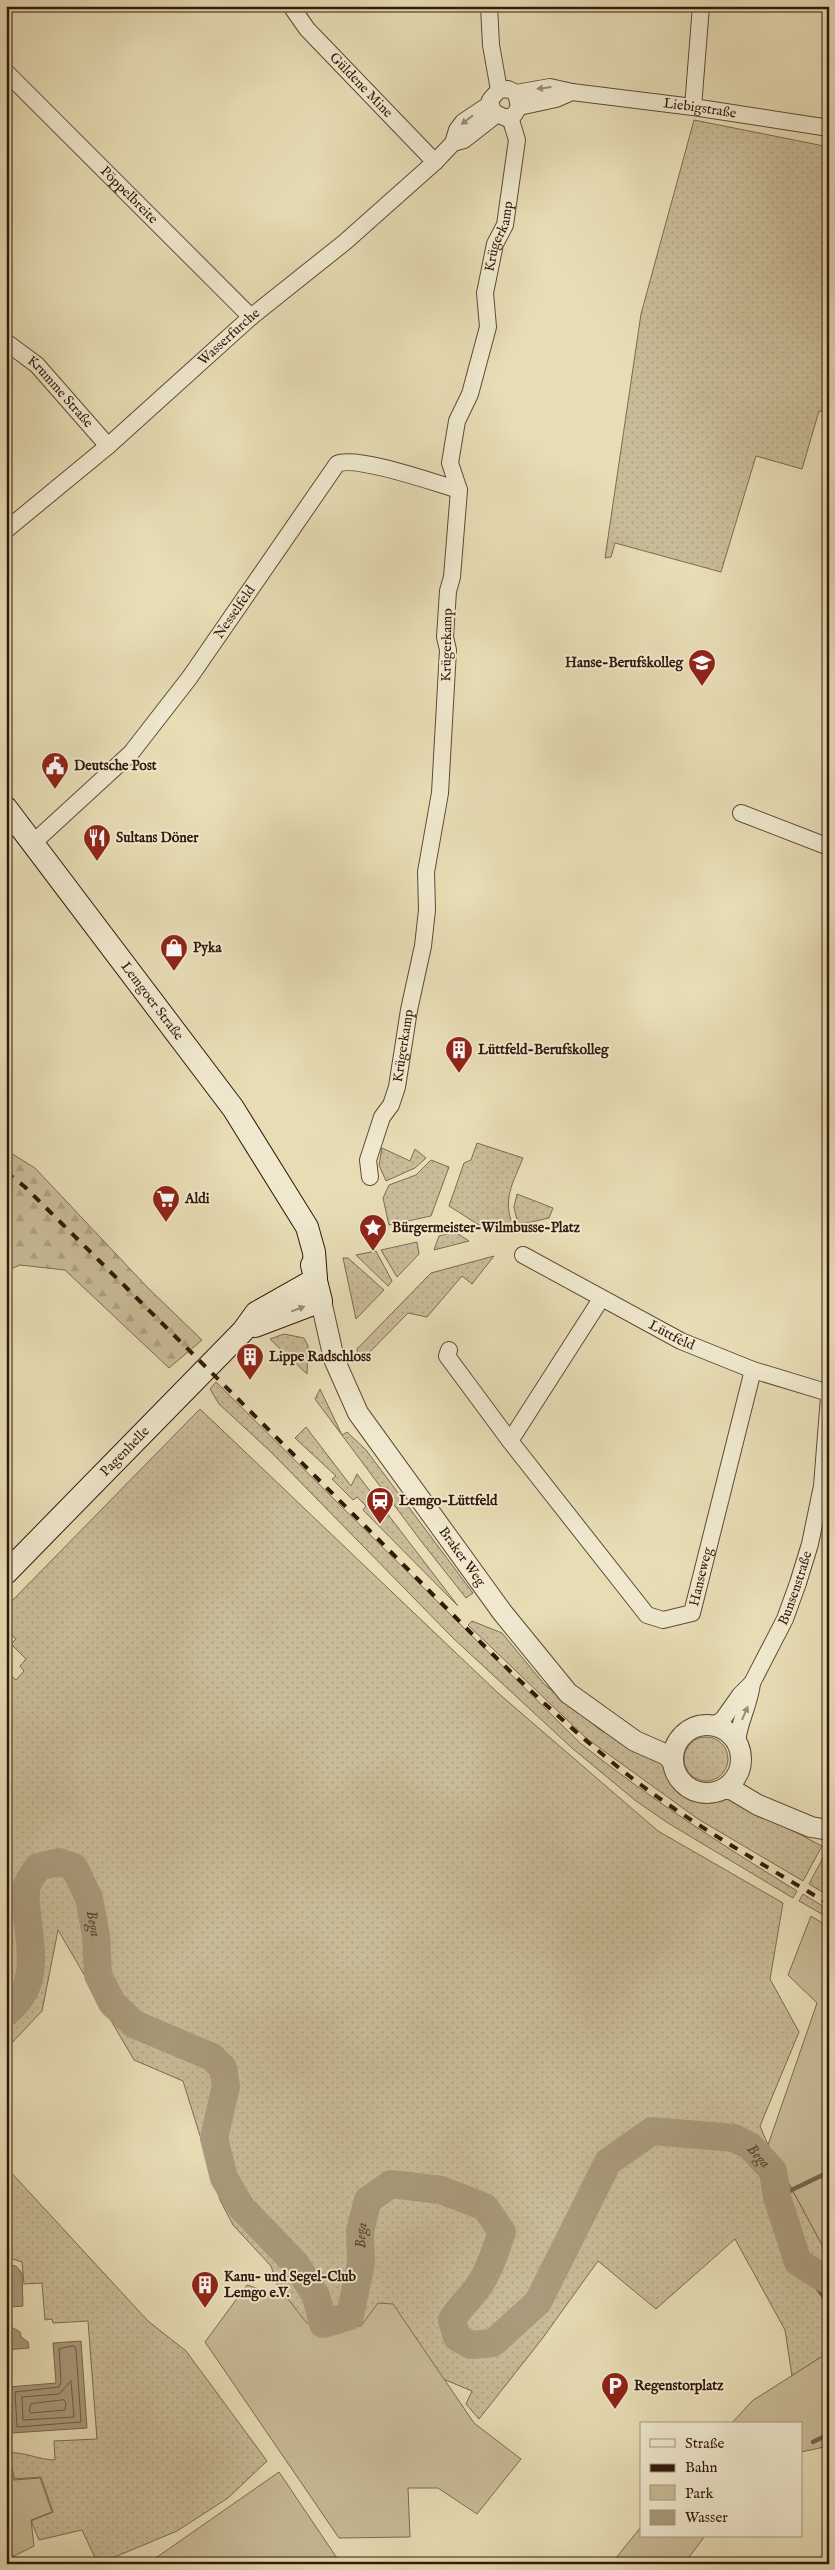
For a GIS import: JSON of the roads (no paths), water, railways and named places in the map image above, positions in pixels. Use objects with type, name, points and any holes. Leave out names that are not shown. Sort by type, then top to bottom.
[{"type":"main road","name":"Lemgoer Straße","points":[[6,808],[233,1108],[307,1228],[314,1252],[316,1279],[321,1301]]},
{"type":"main road","name":"Pagenhelle","points":[[6,1573],[243,1331],[256,1313],[316,1279]]},
{"type":"main road","name":"Pagenhelle","points":[[243,1331],[321,1301]]},
{"type":"street","name":"Güldene Mine","points":[[291,6],[307,29],[435,162]]},
{"type":"street","name":"Liebigstraße","points":[[489,6],[491,45],[499,90],[508,89],[506,107]]},
{"type":"street","points":[[693,107],[701,6]]},
{"type":"street","name":"Pöppelbreite","points":[[6,72],[251,317]]},
{"type":"street","name":"Liebigstraße","points":[[506,107],[550,86],[572,92],[693,107],[829,128]]},
{"type":"street","name":"Wasserfurche","points":[[6,530],[108,446],[251,317],[345,242],[435,162],[453,143],[464,140],[506,107]]},
{"type":"street","name":"Krügerkamp","points":[[370,1177],[368,1160],[382,1117],[391,1105],[397,1087],[409,1010],[424,946],[427,910],[426,872],[440,792],[448,650],[444,636],[448,591],[452,577],[459,490],[450,463],[457,421],[470,394],[488,327],[485,293],[495,244],[505,225],[517,140],[506,107]]},
{"type":"street","name":"Krumme Straße","points":[[6,342],[37,365],[108,446]]},
{"type":"street","name":"Nesselfeld","points":[[33,843],[131,753],[190,677],[337,464],[346,460],[400,472],[459,490]]},
{"type":"street","points":[[742,813],[829,847]]},
{"type":"street","name":"Lüttfeld","points":[[523,1255],[681,1341],[753,1370],[829,1393]]},
{"type":"street","points":[[510,1441],[601,1299]]},
{"type":"street","name":"Braker Weg","points":[[321,1301],[334,1359],[358,1413],[502,1612],[568,1693],[620,1730],[675,1751]]},
{"type":"street","name":"Hanseweg","points":[[449,1350],[447,1356],[510,1441],[647,1615],[663,1620],[692,1613],[753,1370]]},
{"type":"street","name":"Bunsenstraße","points":[[714,1725],[723,1718],[740,1695],[752,1683],[785,1619],[810,1544],[822,1486],[829,1397]]},
{"type":"street","name":"Bunsenstraße","points":[[737,1742],[740,1723],[750,1700],[752,1683]]},
{"type":"street","points":[[732,1782],[705,1794],[686,1787],[679,1780],[675,1751],[693,1727],[714,1725],[731,1735],[737,1742],[742,1758],[732,1782],[731,1790],[758,1805],[820,1828],[817,1835],[829,1842]]},
{"type":"water","points":[[6,2265],[16,2266],[22,2273],[23,2306],[11,2307],[11,2300],[6,2300]]},
{"type":"water","points":[[6,2324],[20,2332],[21,2337],[28,2342],[29,2348],[6,2350]]},
{"type":"water","points":[[81,2341],[87,2428],[12,2433],[9,2387],[56,2383],[53,2343]]},
{"type":"waterway","name":"Bega","points":[[6,2013],[17,2002],[29,1980],[31,1955],[26,1898],[29,1881],[38,1867],[59,1862],[74,1867],[89,1898],[96,1935],[98,1975],[112,2003],[134,2024],[212,2057],[223,2068],[226,2086],[214,2138],[224,2178],[241,2207],[295,2263],[316,2296],[323,2324],[350,2316],[361,2263],[360,2231],[368,2200],[391,2184],[441,2190],[485,2207],[502,2232],[486,2274],[452,2320],[457,2337],[471,2345],[493,2343],[538,2302],[608,2162],[652,2131],[734,2138],[750,2146],[773,2171],[777,2197],[798,2262],[825,2279],[829,2276]]},
{"type":"waterway","name":"Bega","points":[[777,2197],[829,2172]]},
{"type":"waterway","name":"Bega","points":[[798,2262],[829,2304]]},
{"type":"waterway","points":[[813,2442],[829,2434]]},
{"type":"waterway","points":[[6,2559],[14,2564]]},
{"type":"railway","points":[[6,1172],[25,1187],[462,1624],[593,1747],[676,1810],[829,1904]]},
{"type":"place","name":"Hanse-Berufskolleg","points":[[702,687]]},
{"type":"place","name":"Deutsche Post","points":[[55,790]]},
{"type":"place","name":"Sultans Döner","points":[[97,862]]},
{"type":"place","name":"Pyka","points":[[174,972]]},
{"type":"place","name":"Lüttfeld-Berufskolleg","points":[[459,1074]]},
{"type":"place","name":"Aldi","points":[[166,1223]]},
{"type":"place","name":"Bürgermeister-Wilmbusse-Platz","points":[[373,1252]]},
{"type":"place","name":"Lippe Radschloss","points":[[250,1381]]},
{"type":"place","name":"Lemgo-Lüttfeld","points":[[380,1525]]},
{"type":"place","name":"Kanu- und Segel-Club Lemgo e.V.","points":[[205,2309]]},
{"type":"place","name":"Regenstorplatz","points":[[615,2410]]}]
